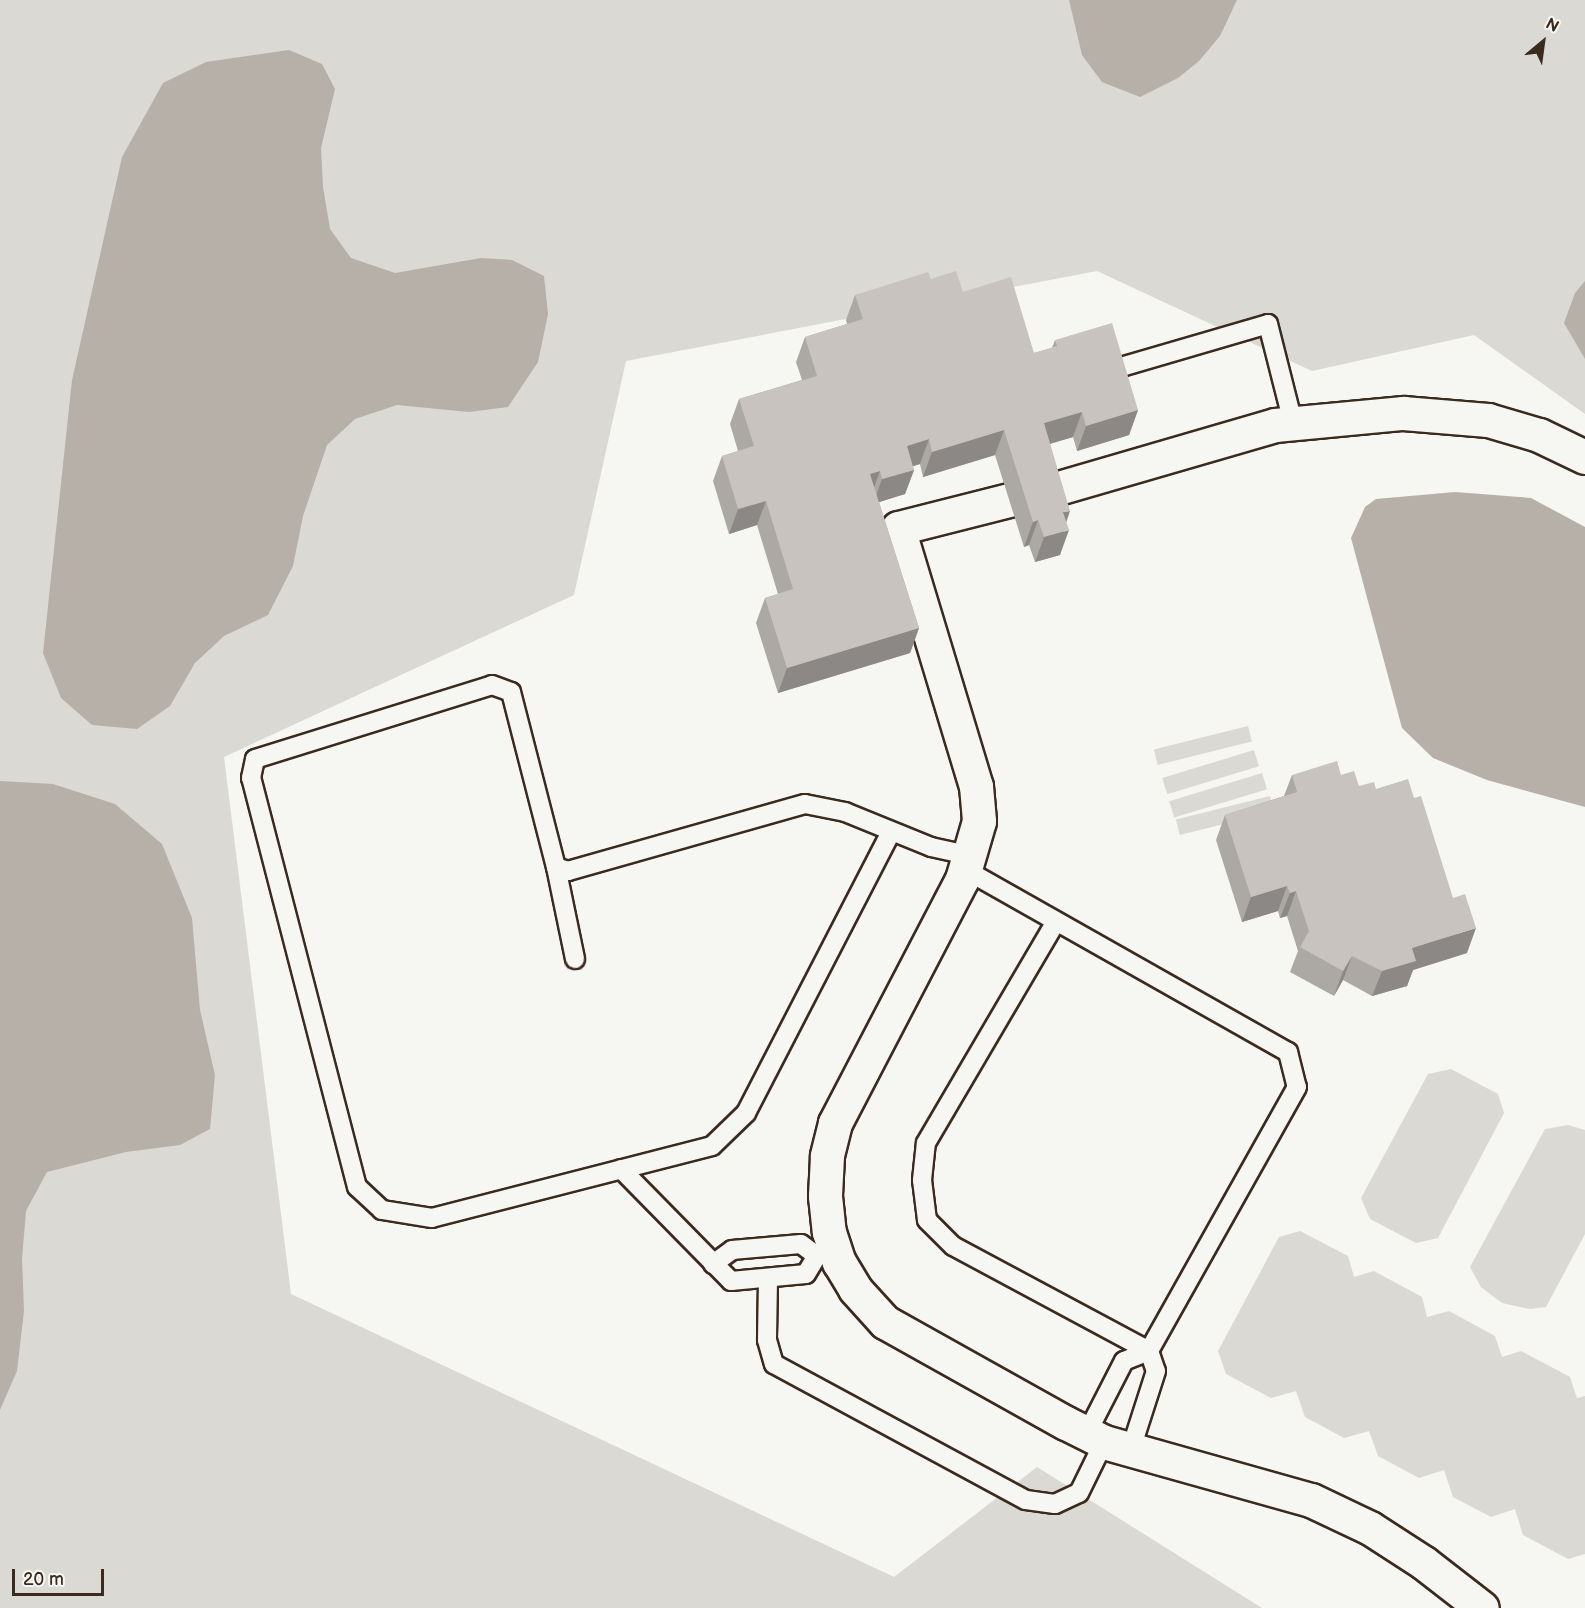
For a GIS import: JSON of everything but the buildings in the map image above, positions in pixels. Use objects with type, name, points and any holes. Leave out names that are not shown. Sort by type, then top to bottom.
[{"type":"street","points":[[1048,491],[1275,425],[1403,413],[1450,415],[1488,420],[1539,435],[1585,457]]},
{"type":"street","points":[[1009,500],[898,528],[976,786],[979,821],[969,863],[835,1123],[827,1156],[825,1196],[829,1232],[827,1254],[885,1322],[1107,1441],[1311,1500],[1379,1534],[1482,1608]]},
{"type":"lane","points":[[1121,367],[1268,324],[1293,423]]},
{"type":"lane","points":[[575,959],[556,867],[511,692],[492,685],[255,759],[250,778],[357,1187],[382,1210],[432,1218],[712,1146],[746,1113],[891,832]]},
{"type":"lane","points":[[556,867],[568,871],[805,804],[845,812],[969,863],[1056,921],[1288,1052],[1297,1087],[1149,1351],[1124,1361],[1107,1441]]},
{"type":"lane","points":[[768,1280],[767,1340],[774,1364],[1026,1500],[1055,1504],[1079,1493],[1107,1441],[1156,1371],[1149,1351],[952,1246],[927,1220],[922,1180],[926,1143],[1056,921]]},
{"type":"lane","points":[[621,1169],[712,1264],[731,1281],[768,1280],[806,1274],[827,1254],[801,1244],[789,1245],[732,1250],[712,1264]]},
{"type":"shaded area","points":[[0,0],[1585,0],[1585,414],[1474,335],[1312,371],[1097,271],[626,361],[574,595],[224,757],[291,1294],[894,1577],[1037,1467],[1262,1608],[0,1608]]},
{"type":"shaded area","points":[[1069,0],[1237,0],[1220,36],[1199,61],[1178,78],[1140,97],[1102,82],[1082,55]]},
{"type":"shaded area","points":[[289,50],[322,64],[335,89],[321,148],[323,187],[330,229],[351,258],[395,273],[481,258],[512,260],[544,276],[548,314],[538,362],[508,407],[469,412],[397,405],[355,419],[327,445],[303,516],[293,566],[268,615],[224,636],[195,663],[170,706],[137,729],[92,725],[61,698],[43,653],[72,380],[122,157],[163,83],[206,62]]},
{"type":"shaded area","points":[[1585,281],[1585,359],[1564,323],[1575,293]]},
{"type":"shaded area","points":[[1455,492],[1531,498],[1585,527],[1585,807],[1487,780],[1433,758],[1402,728],[1351,538],[1365,507],[1376,499]]},
{"type":"shaded area","points":[[1248,726],[1252,742],[1158,765],[1154,749]]},
{"type":"shaded area","points":[[1254,750],[1259,766],[1167,794],[1162,778]]},
{"type":"shaded area","points":[[1262,773],[1267,789],[1174,818],[1169,801]]},
{"type":"shaded area","points":[[0,781],[53,784],[115,804],[162,844],[192,918],[200,1010],[215,1075],[210,1129],[180,1145],[126,1152],[47,1172],[26,1211],[22,1259],[24,1311],[17,1371],[0,1410]]},
{"type":"shaded area","points":[[1270,796],[1274,812],[1180,835],[1176,819]]},
{"type":"shaded area","points":[[1451,1069],[1498,1094],[1504,1113],[1438,1238],[1416,1243],[1370,1219],[1361,1198],[1428,1074]]},
{"type":"shaded area","points":[[1568,1125],[1585,1130],[1585,1234],[1546,1307],[1530,1309],[1502,1303],[1481,1287],[1470,1267],[1545,1129]]},
{"type":"shaded area","points":[[1300,1231],[1348,1256],[1354,1277],[1374,1271],[1422,1297],[1427,1317],[1449,1311],[1495,1336],[1502,1357],[1521,1351],[1570,1377],[1577,1398],[1585,1396],[1585,1554],[1568,1559],[1523,1535],[1515,1509],[1491,1517],[1453,1497],[1444,1470],[1419,1478],[1378,1456],[1369,1431],[1344,1438],[1305,1417],[1296,1391],[1271,1398],[1226,1374],[1218,1351],[1279,1237]]}]
